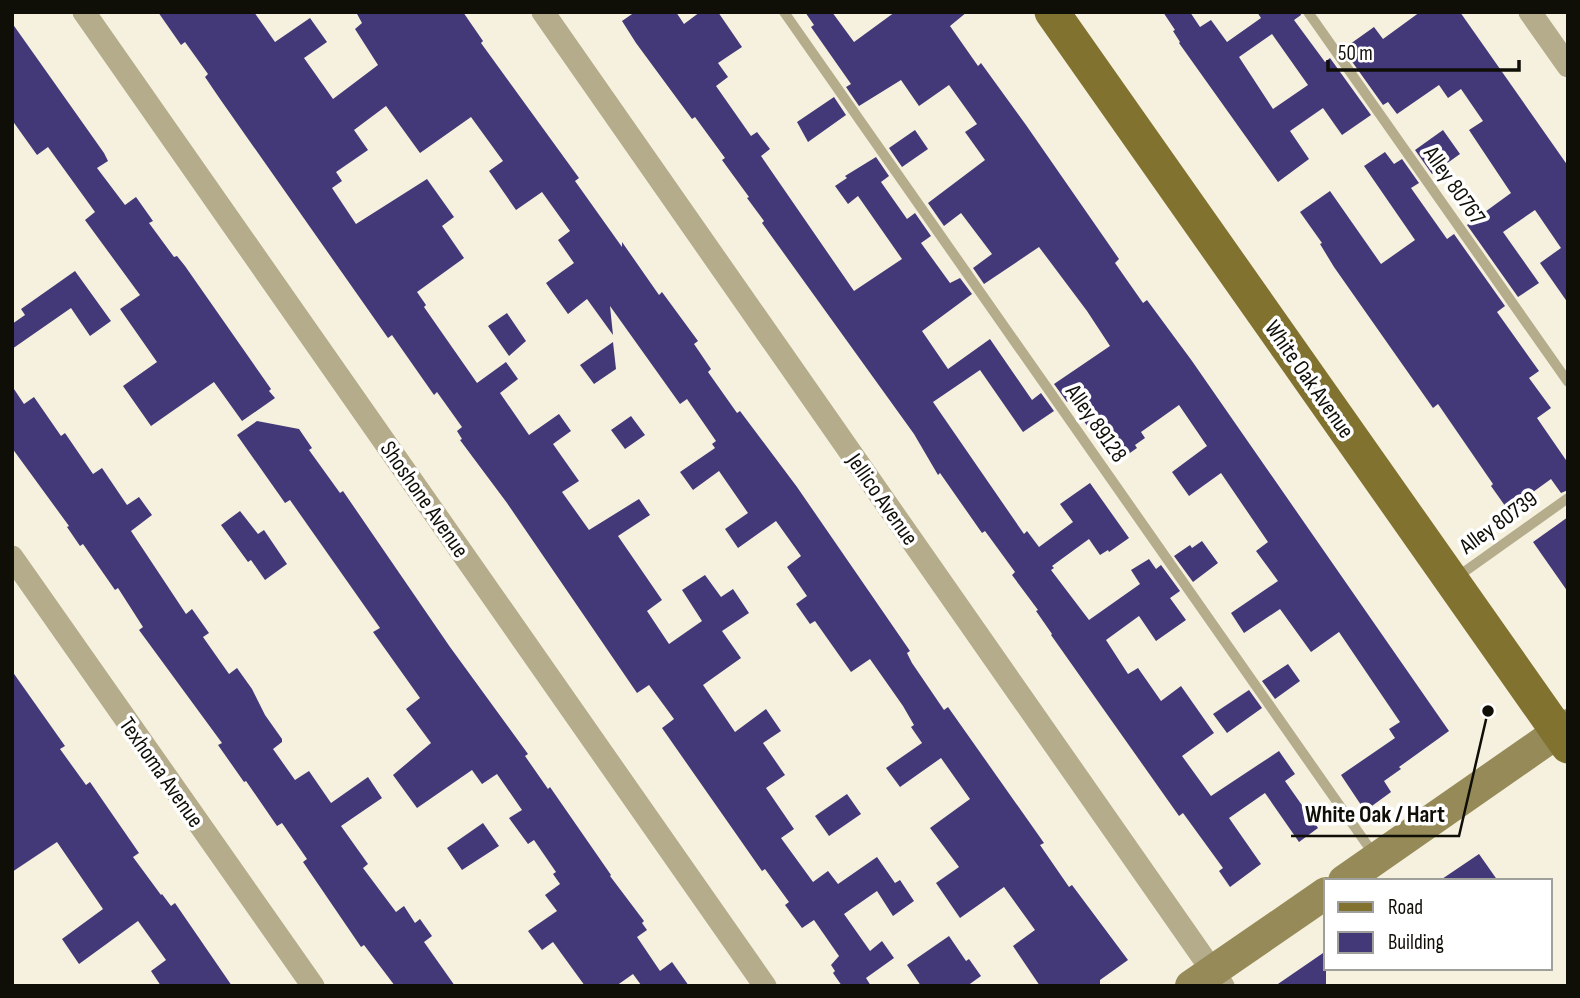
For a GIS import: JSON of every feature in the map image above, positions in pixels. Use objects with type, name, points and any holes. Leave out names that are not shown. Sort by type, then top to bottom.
[{"type":"main road","name":"White Oak Avenue","points":[[1052,12],[1452,581],[1565,734]]},
{"type":"street","name":"Shoshone Avenue","points":[[84,12],[765,986]]},
{"type":"street","name":"Jellico Avenue","points":[[542,12],[1209,981]]},
{"type":"street","points":[[1530,12],[1568,66]]},
{"type":"street","name":"Texhoma Avenue","points":[[12,557],[313,986]]},
{"type":"street","points":[[1347,879],[1565,734]]},
{"type":"street","points":[[1209,981],[1324,895]]},
{"type":"lane","name":"Alley 89128","points":[[783,12],[1377,859]]},
{"type":"lane","name":"Alley 80767","points":[[1308,12],[1568,382]]},
{"type":"lane","name":"Alley 80739","points":[[1452,581],[1568,498]]},
{"type":"building","points":[[158,12],[254,12],[275,42],[310,18],[327,42],[304,58],[333,99],[378,65],[355,29],[362,23],[356,12],[463,12],[483,41],[481,43],[579,178],[575,181],[622,247],[622,242],[659,295],[662,292],[698,341],[694,344],[711,369],[708,372],[737,413],[740,411],[797,487],[910,651],[907,653],[912,663],[944,710],[948,707],[1044,843],[1040,845],[1069,887],[1072,885],[1128,960],[1100,980],[1100,986],[1040,986],[1013,946],[1035,930],[1004,887],[960,918],[936,883],[959,867],[930,828],[970,799],[941,758],[900,787],[886,768],[922,743],[911,727],[914,725],[903,706],[870,659],[851,672],[815,621],[810,624],[796,604],[807,596],[787,567],[801,556],[776,521],[738,548],[725,529],[748,513],[719,471],[693,490],[680,472],[715,448],[712,444],[716,441],[687,399],[680,404],[610,306],[613,335],[587,299],[568,314],[546,283],[574,263],[558,240],[570,231],[542,192],[516,210],[489,171],[503,161],[471,117],[420,153],[386,106],[354,130],[368,150],[336,172],[342,181],[332,188],[356,224],[427,179],[454,217],[442,226],[464,258],[417,292],[426,305],[424,307],[477,383],[506,362],[518,379],[500,393],[529,435],[559,414],[571,431],[553,444],[579,481],[562,492],[589,530],[639,499],[650,515],[618,536],[662,600],[647,611],[669,644],[702,621],[682,590],[705,575],[721,597],[733,589],[749,613],[722,631],[741,658],[703,685],[735,732],[766,709],[781,731],[763,743],[785,775],[766,788],[794,829],[781,838],[813,882],[828,871],[838,884],[877,857],[895,883],[900,880],[914,901],[893,916],[877,891],[844,914],[870,951],[882,941],[894,958],[866,978],[871,986],[842,986],[831,965],[839,956],[814,920],[802,928],[785,905],[789,902],[765,869],[762,871],[662,728],[674,719],[649,685],[637,693],[507,503],[460,440],[462,439],[457,431],[462,427],[437,392],[434,395],[392,335],[388,338],[205,77],[208,74],[185,42],[181,45]]},
{"type":"building","points":[[635,12],[676,12],[684,24],[700,12],[718,12],[742,47],[718,63],[728,77],[716,86],[751,136],[757,132],[770,149],[761,156],[854,291],[902,259],[858,196],[848,204],[835,186],[847,178],[845,176],[876,157],[889,176],[881,182],[907,219],[915,213],[931,236],[921,243],[950,283],[960,278],[972,294],[922,331],[948,369],[990,339],[1032,400],[1041,393],[1054,411],[1023,432],[980,370],[933,402],[1024,534],[1027,531],[1039,547],[1073,522],[1060,504],[1090,483],[1129,538],[1100,555],[1089,539],[1052,566],[1054,568],[1051,570],[1089,620],[1140,584],[1131,570],[1149,559],[1156,569],[1161,565],[1180,591],[1170,598],[1186,620],[1156,641],[1139,616],[1106,640],[1128,674],[1138,668],[1161,701],[1181,686],[1214,733],[1182,756],[1211,796],[1279,751],[1295,774],[1285,781],[1318,828],[1299,842],[1265,793],[1229,818],[1261,864],[1230,887],[1219,871],[1223,868],[1183,813],[1179,816],[1051,635],[1036,611],[1038,610],[1012,575],[1015,572],[985,531],[982,533],[940,473],[938,475],[914,434],[762,223],[764,221],[747,198],[749,197],[722,160],[725,158],[695,117],[692,119],[636,43],[622,21]]},
{"type":"building","points":[[805,12],[832,12],[854,42],[895,12],[967,12],[950,26],[978,66],[981,63],[1026,125],[1119,259],[1115,263],[1143,303],[1147,300],[1192,361],[1449,731],[1384,781],[1391,792],[1365,811],[1341,775],[1395,738],[1389,729],[1400,722],[1339,632],[1311,652],[1280,609],[1244,633],[1231,613],[1278,581],[1256,551],[1268,542],[1221,473],[1189,496],[1172,472],[1207,446],[1179,405],[1141,432],[1145,438],[1135,445],[1137,448],[1114,464],[1069,400],[1067,402],[1054,384],[1110,346],[1087,311],[1039,247],[984,284],[973,268],[992,254],[961,213],[944,226],[928,203],[985,160],[965,132],[977,124],[949,85],[919,106],[901,80],[859,106],[846,87],[851,84],[811,27],[814,25]]},
{"type":"building","points":[[1163,12],[1190,12],[1200,27],[1211,20],[1227,42],[1261,18],[1257,12],[1300,12],[1301,15],[1294,20],[1325,62],[1330,58],[1371,115],[1342,135],[1323,108],[1290,131],[1309,159],[1278,182],[1179,43],[1173,31],[1175,30]],"holes":[[[1272,34],[1308,85],[1273,109],[1239,57]]]},
{"type":"building","points":[[1420,12],[1460,12],[1568,166],[1568,303],[1540,263],[1561,248],[1535,210],[1503,232],[1539,283],[1518,297],[1467,225],[1511,193],[1469,130],[1483,121],[1461,89],[1448,98],[1439,85],[1397,114],[1388,102],[1383,105],[1343,49],[1374,27],[1383,39]]},
{"type":"building","points":[[12,23],[104,153],[108,161],[97,168],[125,205],[136,197],[153,221],[149,223],[174,257],[177,256],[185,266],[271,389],[269,391],[275,398],[242,421],[214,382],[151,426],[123,386],[157,362],[120,309],[140,295],[85,220],[95,212],[48,147],[37,155],[12,120]]},
{"type":"building","points":[[834,97],[846,115],[808,142],[797,122]]},
{"type":"building","points":[[915,130],[928,149],[902,167],[889,148]]},
{"type":"building","points":[[1443,130],[1460,154],[1432,174],[1415,150]]},
{"type":"building","points":[[1385,152],[1394,164],[1402,159],[1419,183],[1411,188],[1447,239],[1454,234],[1505,306],[1497,312],[1539,371],[1529,378],[1551,408],[1537,418],[1568,463],[1568,490],[1561,493],[1551,479],[1508,510],[1438,404],[1433,408],[1334,267],[1320,244],[1322,243],[1300,212],[1330,191],[1381,264],[1415,240],[1364,166]]},
{"type":"building","points":[[75,271],[111,321],[90,336],[71,308],[12,349],[12,324],[25,315],[21,309]]},
{"type":"building","points":[[507,313],[526,341],[509,356],[488,326]]},
{"type":"building","points":[[613,342],[616,369],[594,384],[580,365]]},
{"type":"building","points":[[12,386],[24,404],[34,397],[61,436],[65,433],[93,474],[102,468],[127,505],[139,497],[152,515],[131,531],[186,614],[192,609],[209,633],[203,637],[229,674],[237,668],[252,689],[265,715],[282,739],[273,749],[295,780],[309,771],[331,803],[368,777],[382,798],[341,826],[368,864],[363,868],[396,912],[404,906],[415,923],[420,919],[432,936],[424,942],[455,986],[395,986],[364,945],[361,947],[303,862],[307,859],[282,823],[277,826],[246,781],[244,782],[218,745],[222,743],[139,630],[143,627],[118,588],[115,590],[83,544],[80,546],[67,527],[69,526],[12,448]]},
{"type":"building","points":[[631,416],[645,435],[625,449],[611,430]]},
{"type":"building","points":[[257,421],[299,429],[312,448],[309,450],[340,493],[343,491],[450,647],[528,754],[525,756],[548,789],[550,787],[644,921],[642,923],[647,930],[637,937],[660,971],[672,962],[689,986],[639,986],[641,985],[633,974],[616,986],[585,986],[553,942],[542,950],[528,931],[557,911],[545,895],[560,884],[553,874],[556,872],[534,840],[528,844],[509,818],[522,810],[497,774],[482,784],[472,770],[417,808],[393,775],[431,743],[406,709],[420,698],[373,632],[380,628],[290,500],[285,503],[237,435]]},
{"type":"building","points":[[240,511],[258,534],[264,530],[287,564],[265,580],[221,525]]},
{"type":"building","points":[[1568,517],[1568,592],[1533,542]]},
{"type":"building","points":[[1202,541],[1218,563],[1193,582],[1174,556],[1190,545],[1192,548]]},
{"type":"building","points":[[1288,664],[1300,681],[1275,699],[1262,681]]},
{"type":"building","points":[[12,671],[65,746],[60,749],[86,785],[90,782],[139,853],[133,857],[171,906],[175,903],[232,986],[161,986],[151,971],[166,960],[138,921],[79,964],[62,939],[103,909],[57,842],[12,872]]},
{"type":"building","points":[[1249,690],[1262,708],[1227,733],[1213,714]]},
{"type":"building","points":[[847,794],[861,814],[829,836],[815,816]]},
{"type":"building","points":[[483,823],[499,846],[462,870],[447,848]]},
{"type":"building","points":[[1479,854],[1497,879],[1442,879]]},
{"type":"building","points":[[949,936],[966,961],[969,959],[981,976],[967,986],[921,986],[907,965]]},
{"type":"building","points":[[1324,952],[1326,986],[1275,986]]},
{"type":"place","name":"White Oak / Hart","points":[[1488,711]]}]
